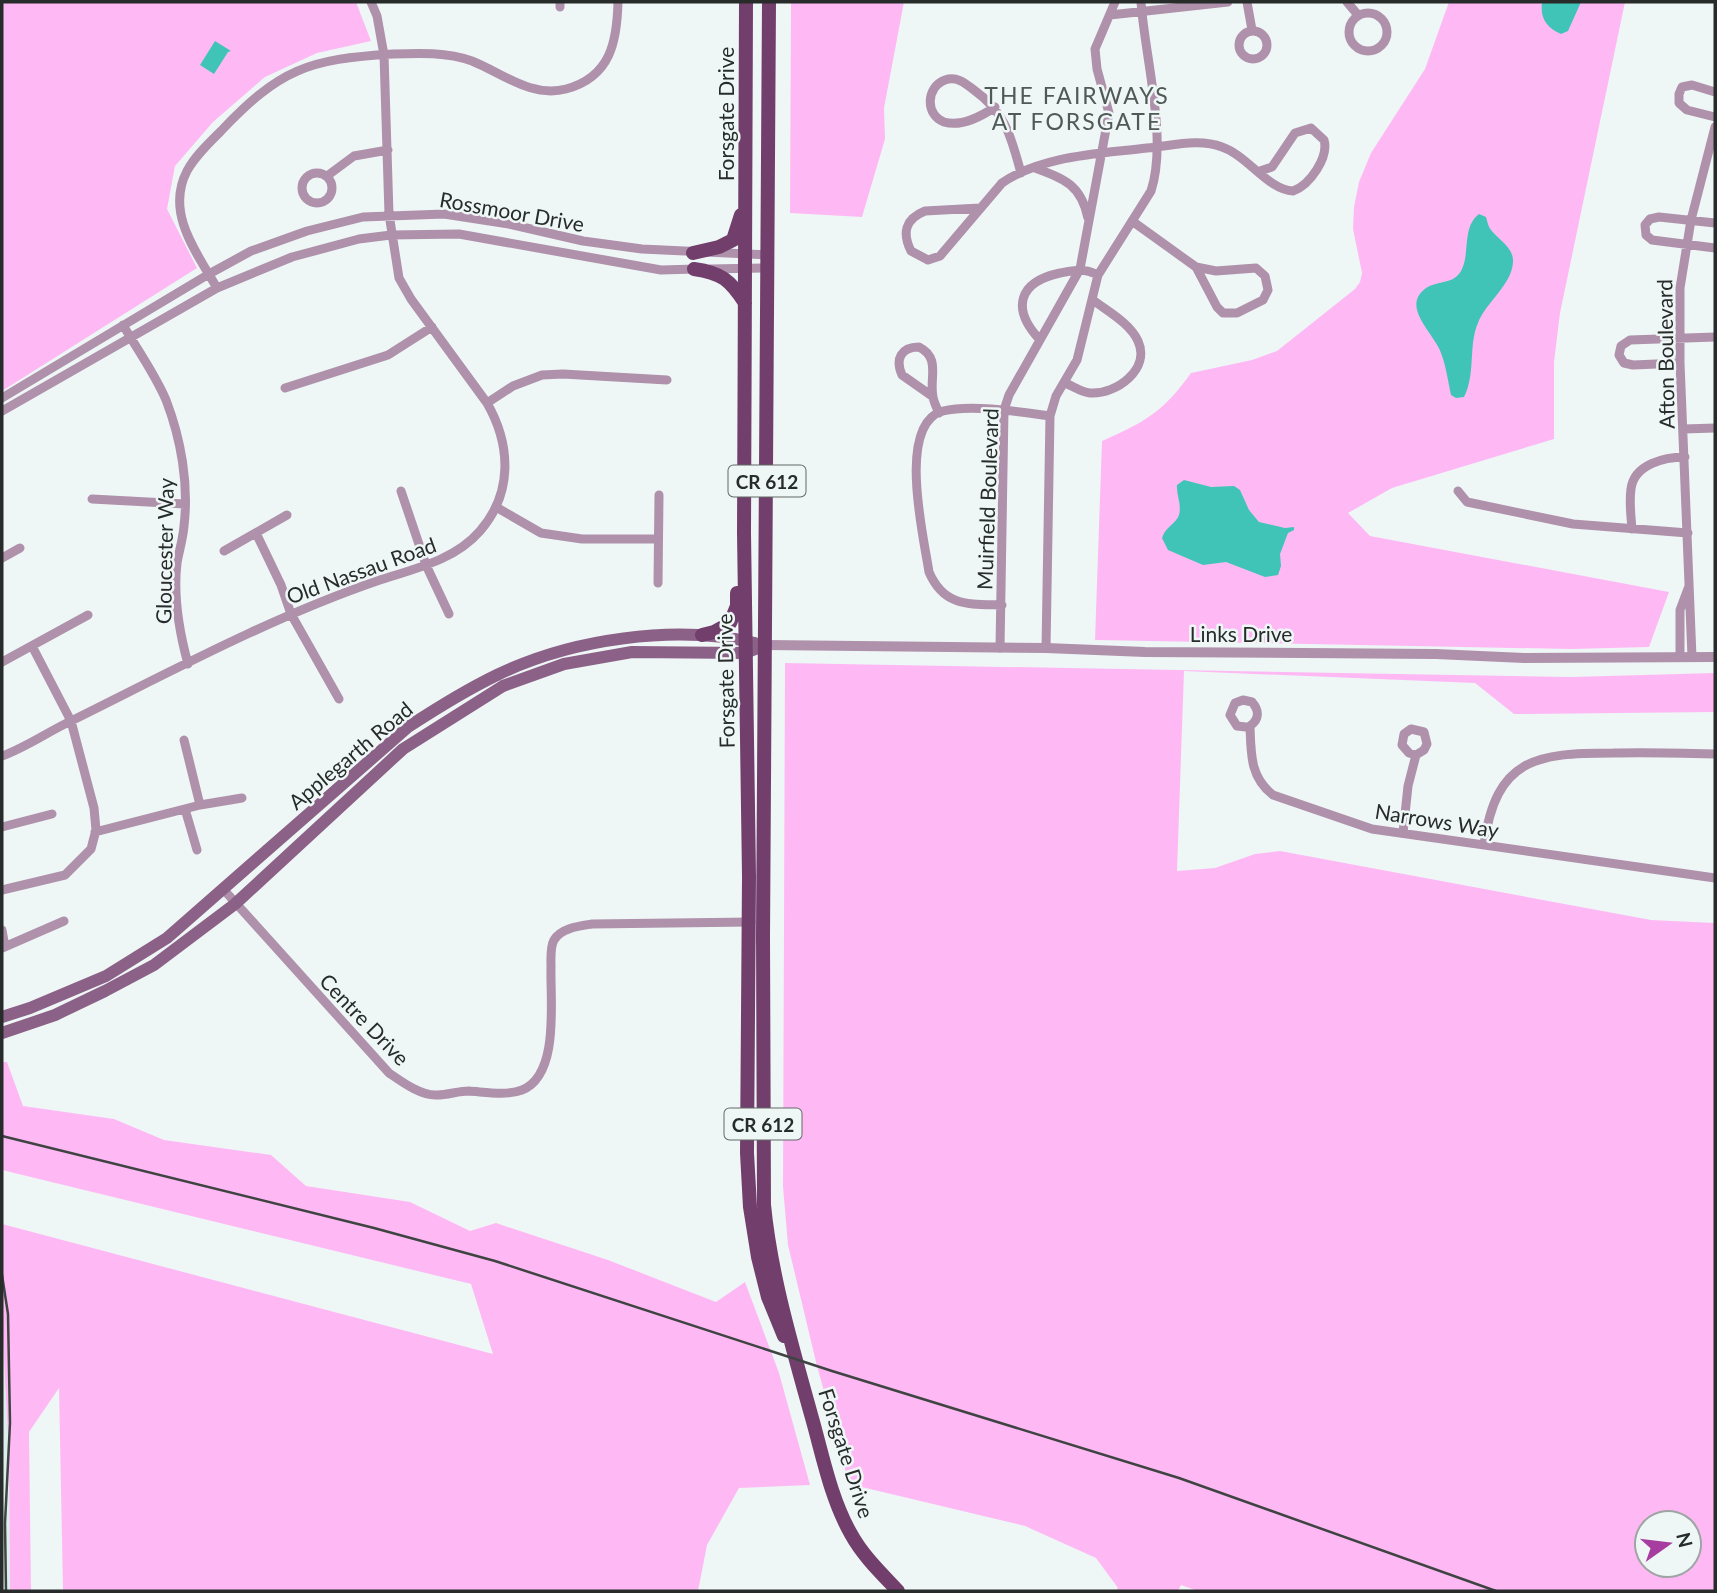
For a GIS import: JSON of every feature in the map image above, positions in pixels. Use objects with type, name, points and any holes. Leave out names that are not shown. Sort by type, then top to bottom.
[{"type":"main road","name":"Forsgate Drive","points":[[746,2],[745,647],[756,922]]},
{"type":"main road","name":"Forsgate Drive","points":[[769,2],[766,645],[747,1153],[750,1207],[768,1297],[793,1353],[832,1491],[851,1534],[874,1566],[898,1591]]},
{"type":"main road","points":[[693,253],[719,247],[733,240],[746,186]]},
{"type":"main road","points":[[694,270],[713,272],[729,281],[746,304]]},
{"type":"main road","points":[[702,635],[724,628],[734,616],[737,568],[744,533]]},
{"type":"main road","name":"Applegarth Road","points":[[2,1017],[106,976],[167,938],[408,727],[498,675],[566,651],[610,641],[702,635],[745,647]]},
{"type":"main road","name":"Applegarth Road","points":[[2,1033],[55,1015],[154,965],[235,904],[403,749],[503,686],[564,664],[632,652],[766,645]]},
{"type":"street","name":"Old Nassau Road","points":[[2,756],[17,751],[71,720],[291,614],[453,555],[488,522],[496,507],[503,489],[506,455],[497,421],[399,278],[389,214],[384,55],[372,2]]},
{"type":"street","points":[[217,288],[185,230],[179,208],[181,190],[186,172],[197,156],[267,88],[294,71],[318,62],[384,55],[442,55],[467,60],[536,90],[565,89],[586,80],[608,58],[615,43],[618,2]]},
{"type":"street","name":"Muirfield Boulevard","points":[[1000,648],[1004,410],[1009,395],[1080,269],[1109,113],[1097,69],[1095,49],[1115,2]]},
{"type":"street","points":[[1110,15],[1141,6],[1228,2]]},
{"type":"street","points":[[1248,2],[1252,30]]},
{"type":"street","points":[[1347,2],[1357,15]]},
{"type":"street","points":[[1046,648],[1051,415],[1056,396],[1077,360],[1098,275],[1151,191],[1156,177],[1158,147],[1141,6]]},
{"type":"street","points":[[1371,12],[1384,20],[1388,34],[1380,47],[1366,51],[1353,44],[1349,29],[1357,15],[1371,12]]},
{"type":"street","points":[[995,107],[973,119],[947,123],[932,112],[930,99],[934,88],[940,83],[955,78],[962,80],[995,107],[1012,139],[1021,173]]},
{"type":"street","points":[[1715,92],[1692,85],[1682,87],[1679,94],[1679,103],[1687,110],[1715,117]]},
{"type":"street","name":"Afton Boulevard","points":[[1692,657],[1680,363],[1680,288],[1691,220],[1715,127]]},
{"type":"street","points":[[980,208],[925,211],[916,214],[905,231],[905,239],[911,251],[928,260],[940,256],[1002,183],[1021,173],[1074,157],[1201,143],[1231,151],[1279,188],[1293,191],[1308,181],[1325,152],[1324,140],[1311,128],[1300,130],[1272,167],[1260,171]]},
{"type":"street","points":[[327,176],[354,156],[388,150]]},
{"type":"street","points":[[1035,168],[1070,183],[1085,204],[1090,226]]},
{"type":"street","name":"Rossmoor Drive","points":[[2,398],[251,251],[307,231],[363,217],[389,214],[460,216],[607,244],[693,253],[746,262]]},
{"type":"street","points":[[459,234],[460,216]]},
{"type":"street","points":[[1715,223],[1660,217],[1650,219],[1645,225],[1646,235],[1652,240],[1715,248]]},
{"type":"street","points":[[1132,221],[1196,267],[1217,307],[1223,313],[1237,313],[1263,299],[1268,290],[1265,276],[1256,268],[1223,271],[1196,267]]},
{"type":"street","name":"Rossmoor Drive","points":[[2,411],[217,288],[314,249],[359,239],[391,235],[459,234],[661,270],[694,270],[746,262],[768,262]]},
{"type":"street","points":[[601,260],[607,244]]},
{"type":"street","points":[[1040,340],[1023,317],[1025,292],[1045,276],[1080,269],[1098,275]]},
{"type":"street","points":[[1065,383],[1084,392],[1103,391],[1124,383],[1131,377],[1140,360],[1139,344],[1135,336],[1093,300]]},
{"type":"street","name":"Gloucester Way","points":[[123,325],[165,398],[177,432],[183,465],[185,504],[177,565],[177,602],[179,632],[188,664]]},
{"type":"street","points":[[285,388],[388,355],[432,327]]},
{"type":"street","points":[[1680,363],[1633,365],[1624,363],[1619,355],[1621,346],[1630,340],[1715,337]]},
{"type":"street","points":[[932,397],[902,375],[898,360],[908,348],[919,347],[930,355],[933,365],[932,397],[939,413]]},
{"type":"street","points":[[487,403],[513,386],[542,375],[667,380]]},
{"type":"street","points":[[1002,605],[956,602],[940,590],[929,572],[917,487],[916,454],[920,437],[930,420],[939,413],[958,410],[1004,410],[1051,415]]},
{"type":"street","points":[[1684,429],[1715,428]]},
{"type":"street","points":[[1632,529],[1631,488],[1634,479],[1643,469],[1657,461],[1685,457]]},
{"type":"street","points":[[401,491],[426,565],[449,614]]},
{"type":"street","points":[[1458,492],[1466,502],[1573,524],[1688,533]]},
{"type":"street","points":[[658,583],[659,495]]},
{"type":"street","points":[[92,499],[185,504]]},
{"type":"street","points":[[496,507],[541,533],[582,539],[658,539]]},
{"type":"street","points":[[223,551],[287,515]]},
{"type":"street","points":[[256,533],[281,585],[291,614],[339,699]]},
{"type":"street","points":[[2,558],[20,548]]},
{"type":"street","name":"Afton Boulevard","points":[[1680,657],[1680,610],[1690,584]]},
{"type":"street","points":[[2,662],[88,615]]},
{"type":"street","name":"Links Drive","points":[[766,645],[1524,657],[1715,657]]},
{"type":"street","points":[[2,890],[65,875],[91,849],[95,832],[94,808],[71,720],[32,646]]},
{"type":"street","name":"Narrows Way","points":[[1246,727],[1237,726],[1230,715],[1235,703],[1243,700],[1252,702],[1258,711],[1257,720],[1250,726],[1251,759],[1262,786],[1273,795],[1372,829],[1715,878]]},
{"type":"street","points":[[184,740],[200,805]]},
{"type":"street","points":[[1484,845],[1487,822],[1494,801],[1507,781],[1527,764],[1566,753],[1715,754]]},
{"type":"street","points":[[1403,833],[1408,786],[1416,755]]},
{"type":"street","points":[[95,832],[200,805],[242,798]]},
{"type":"street","points":[[185,809],[197,850]]},
{"type":"street","points":[[2,827],[52,814]]},
{"type":"street","name":"Centre Drive","points":[[224,890],[389,1073],[405,1084],[435,1096],[462,1091],[497,1093],[520,1090],[531,1084],[543,1071],[548,1054],[553,942],[561,933],[576,926],[592,925],[756,922]]},
{"type":"street","points":[[2,930],[3,948],[64,921]]},
{"type":"shaded area","points":[[2,2],[356,2],[371,41],[317,53],[265,77],[213,122],[175,166],[167,209],[197,268],[2,391]]},
{"type":"shaded area","points":[[791,2],[904,2],[884,108],[885,139],[862,217],[790,213]]},
{"type":"shaded area","points":[[1449,2],[1625,2],[1560,313],[1554,362],[1554,439],[1392,488],[1348,513],[1370,536],[1669,592],[1649,647],[1571,649],[1095,640],[1102,441],[1130,428],[1162,407],[1191,373],[1252,360],[1277,351],[1355,289],[1362,273],[1353,229],[1359,182],[1371,153],[1425,69]]},
{"type":"shaded area","points":[[785,663],[1571,677],[1715,673],[1715,712],[1514,714],[1475,683],[1184,671],[1177,871],[1215,868],[1255,854],[1280,851],[1651,920],[1715,923],[1715,1591],[1198,1591],[1181,1585],[1178,1591],[1115,1591],[1118,1588],[1096,1558],[1025,1526],[849,1484],[788,1245],[783,1187]]},
{"type":"shaded area","points":[[2,1062],[7,1062],[23,1106],[114,1119],[164,1140],[271,1155],[306,1186],[410,1202],[470,1231],[496,1223],[608,1260],[716,1302],[745,1282],[779,1373],[810,1485],[739,1488],[707,1545],[698,1591],[63,1591],[59,1388],[29,1432],[31,1591],[10,1591],[9,1456],[2,1323],[2,1224],[493,1354],[471,1284],[2,1170]]},
{"type":"shaded area","points":[[2,1323],[9,1456],[10,1591],[2,1591]]},
{"type":"water","points":[[1542,2],[1581,2],[1568,31],[1561,34],[1545,21]]},
{"type":"water","points":[[215,41],[231,51],[214,74],[200,65]]},
{"type":"water","points":[[1479,214],[1486,217],[1489,227],[1511,251],[1512,270],[1478,323],[1473,341],[1468,388],[1464,397],[1456,398],[1451,395],[1441,353],[1417,312],[1416,303],[1426,288],[1451,280],[1459,274],[1464,262],[1470,226]]},
{"type":"water","points":[[1184,480],[1211,487],[1234,486],[1240,490],[1249,510],[1259,522],[1285,528],[1294,527],[1294,530],[1288,533],[1280,554],[1281,566],[1278,575],[1265,577],[1226,562],[1203,565],[1168,550],[1162,538],[1179,515],[1177,485]]},
{"type":"railway","points":[[2,1136],[374,1228],[495,1261],[832,1371],[1179,1478],[1496,1591]]},
{"type":"railway","points":[[2,1275],[8,1314],[10,1423],[5,1523],[6,1591]]},
{"type":"district","name":"THE FAIRWAYS AT FORSGATE","points":[[1077,108]]}]
